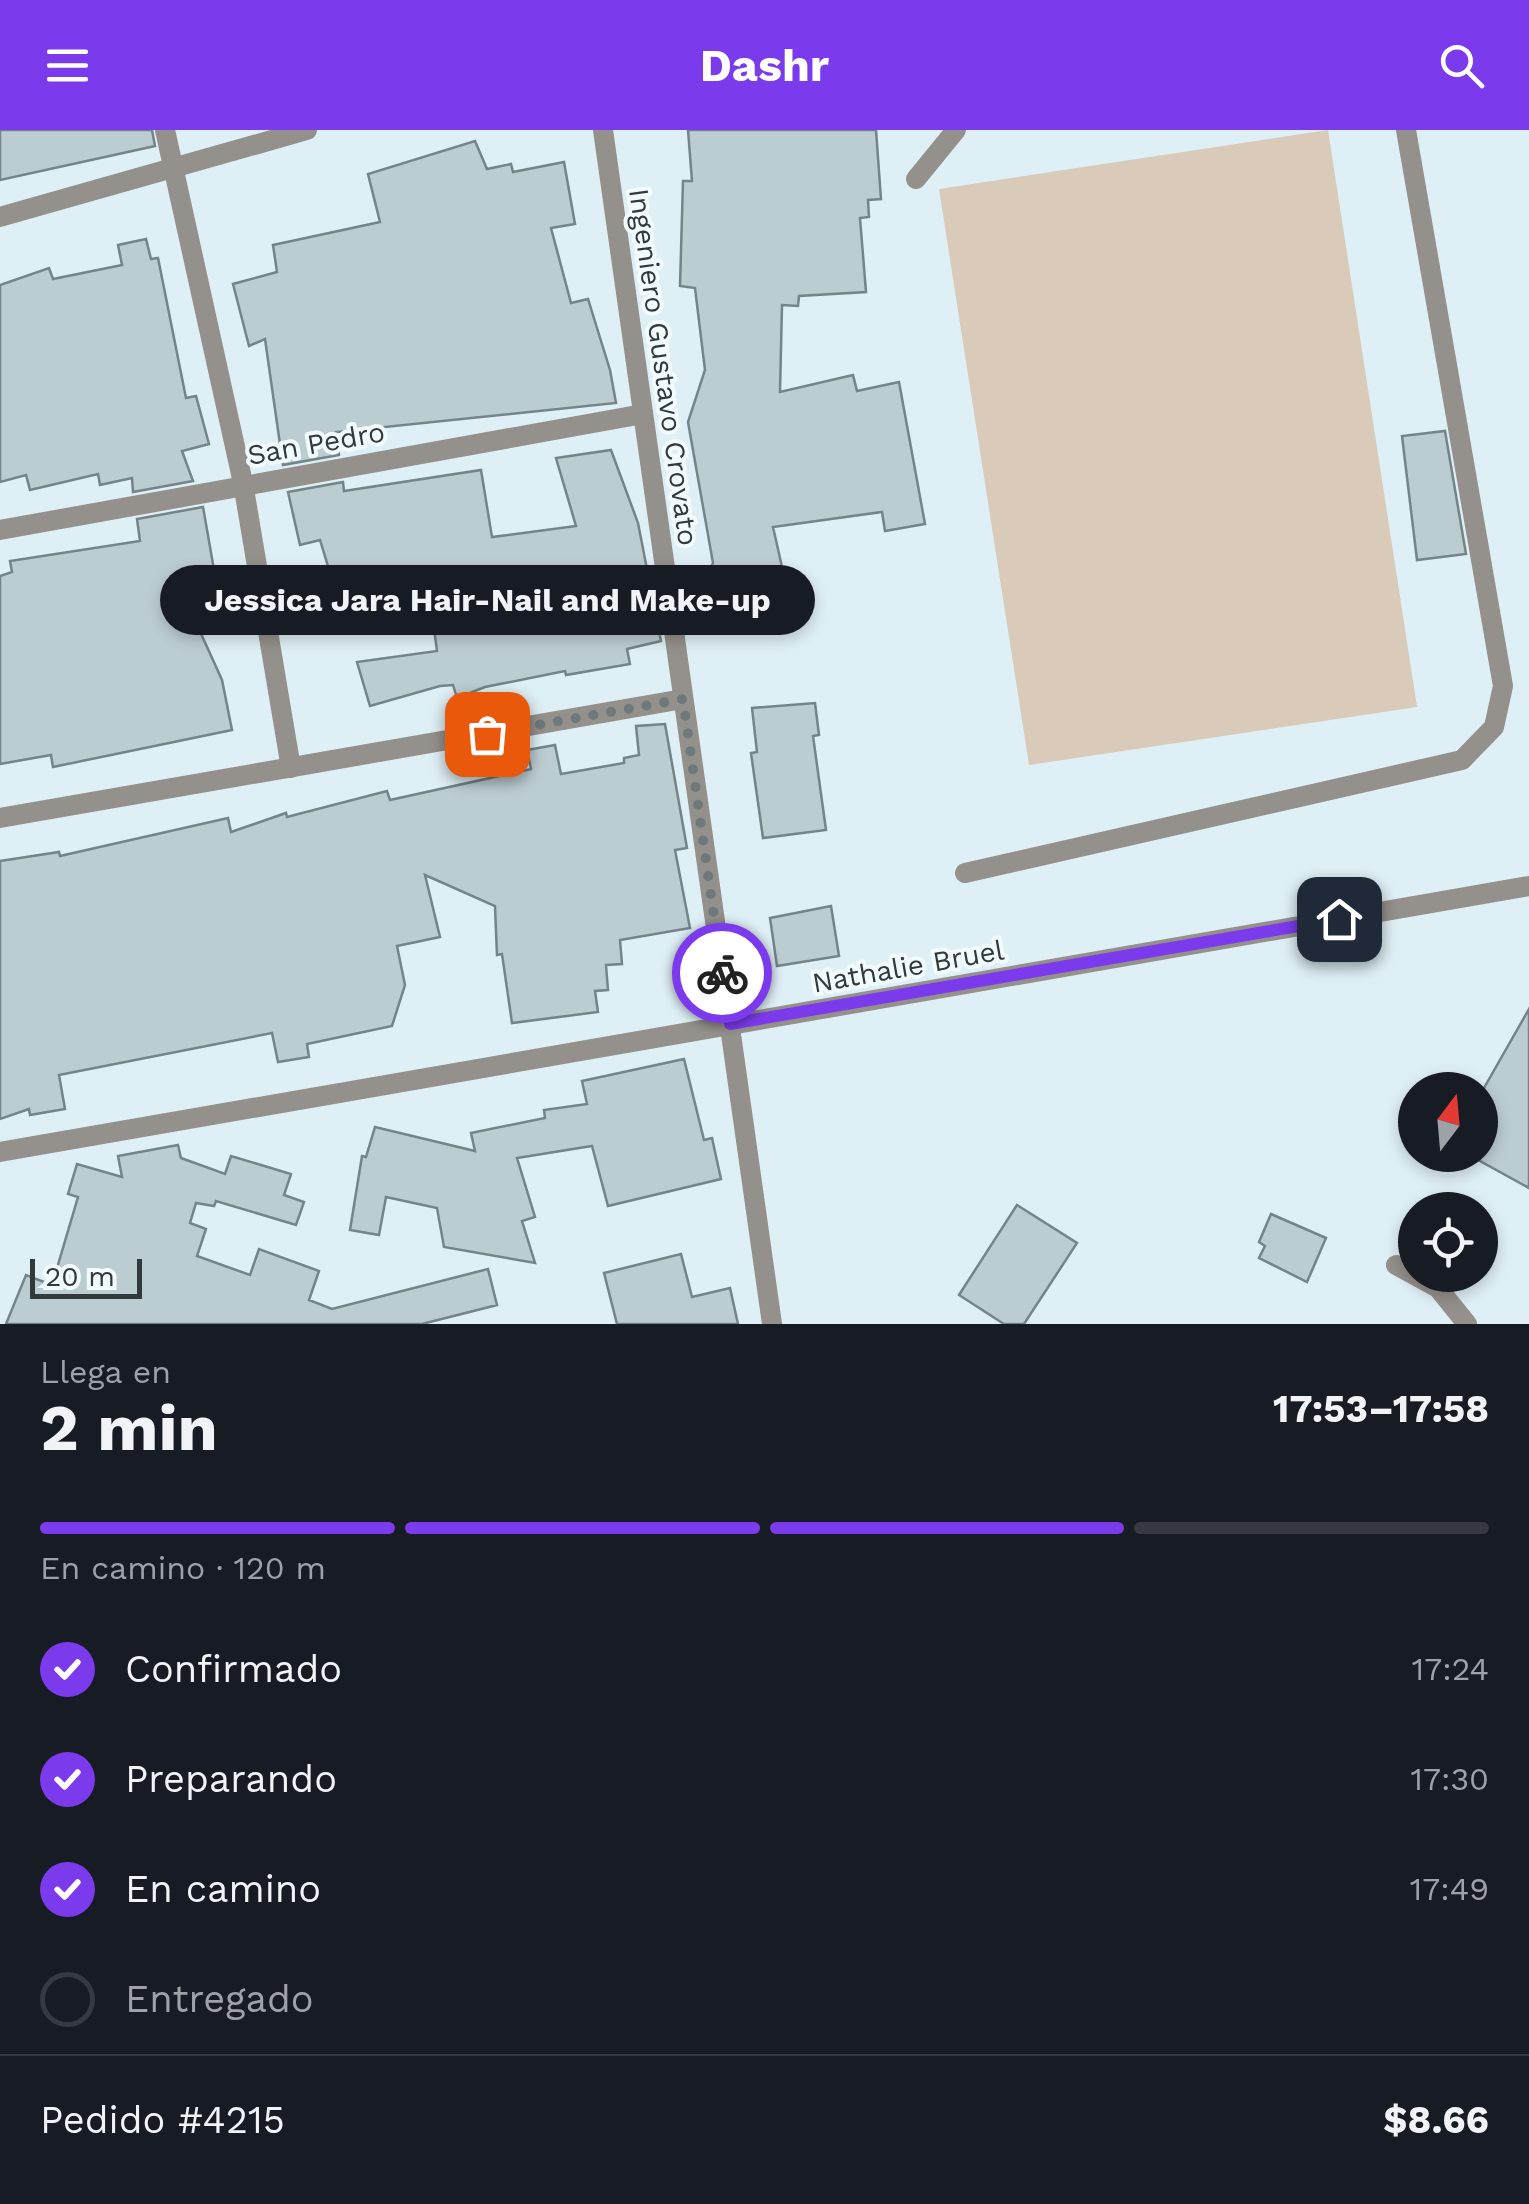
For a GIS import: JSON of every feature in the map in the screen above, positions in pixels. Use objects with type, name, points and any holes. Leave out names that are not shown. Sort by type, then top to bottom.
[{"type":"street","points":[[165,130],[243,483],[290,768]]},
{"type":"street","points":[[0,217],[307,130]]},
{"type":"street","name":"Ingeniero Gustavo Crovato","points":[[603,130],[772,1324]]},
{"type":"street","points":[[916,179],[956,130]]},
{"type":"street","points":[[964,874],[1462,760],[1494,728],[1503,686],[1406,130]]},
{"type":"street","name":"San Pedro","points":[[0,530],[243,483],[643,414]]},
{"type":"street","points":[[0,818],[683,699]]},
{"type":"street","name":"Nathalie Bruel","points":[[0,1152],[1529,886]]},
{"type":"street","points":[[1396,1264],[1438,1288],[1468,1324]]},
{"type":"shaded area","points":[[1328,130],[1417,707],[1029,765],[939,189]]},
{"type":"building","points":[[0,130],[152,130],[155,146],[0,180]]},
{"type":"building","points":[[688,130],[876,130],[881,199],[868,200],[869,217],[860,218],[866,292],[799,296],[798,306],[782,305],[780,392],[853,375],[857,391],[899,382],[925,524],[885,531],[882,512],[773,527],[789,598],[686,620],[680,575],[710,569],[713,563],[688,422],[705,370],[695,288],[680,286],[683,181],[692,181]]},
{"type":"building","points":[[475,141],[487,169],[511,164],[513,172],[564,162],[575,224],[551,228],[571,303],[588,299],[616,403],[336,432],[339,455],[283,465],[265,339],[249,346],[233,284],[277,272],[273,245],[380,222],[368,174]]},
{"type":"building","points":[[146,239],[151,259],[158,258],[186,398],[196,396],[209,444],[182,451],[193,481],[133,492],[132,478],[100,485],[98,474],[30,490],[26,475],[0,482],[0,285],[49,268],[53,279],[122,265],[118,245]]},
{"type":"building","points":[[1445,431],[1466,554],[1417,560],[1402,436]]},
{"type":"building","points":[[611,450],[638,523],[661,641],[627,649],[630,664],[566,675],[565,671],[485,687],[457,698],[453,685],[440,686],[370,706],[357,662],[437,651],[430,597],[341,609],[320,540],[300,545],[288,492],[343,482],[344,491],[481,470],[492,537],[576,526],[556,458]]},
{"type":"building","points":[[203,507],[216,581],[209,582],[214,625],[198,627],[222,680],[232,730],[53,767],[51,755],[0,764],[0,576],[12,572],[10,561],[140,541],[137,519]]},
{"type":"building","points":[[815,703],[819,735],[813,736],[826,830],[763,838],[751,753],[757,752],[752,708]]},
{"type":"building","points":[[665,724],[687,848],[675,850],[690,928],[620,940],[622,964],[606,965],[608,990],[595,991],[598,1012],[512,1023],[502,954],[497,955],[495,906],[425,875],[440,937],[397,946],[405,985],[392,1026],[307,1044],[309,1057],[278,1062],[272,1033],[59,1075],[65,1109],[30,1115],[29,1109],[0,1119],[0,861],[59,852],[60,856],[228,818],[231,832],[286,813],[287,817],[387,791],[390,800],[531,769],[527,750],[555,745],[561,774],[624,763],[624,758],[639,755],[636,726]]},
{"type":"building","points":[[831,906],[839,956],[777,966],[770,918]]},
{"type":"building","points":[[1529,1009],[1529,1188],[1498,1171],[1498,1072],[1493,1072]]},
{"type":"building","points":[[684,1059],[704,1140],[712,1138],[721,1179],[608,1206],[592,1146],[517,1158],[535,1217],[522,1221],[535,1263],[444,1247],[437,1208],[386,1197],[379,1235],[350,1230],[362,1156],[366,1157],[375,1127],[475,1151],[471,1133],[545,1118],[544,1110],[587,1104],[582,1081]]},
{"type":"building","points":[[178,1145],[181,1158],[225,1174],[231,1156],[291,1174],[284,1195],[304,1202],[296,1225],[216,1201],[214,1206],[196,1203],[190,1223],[206,1229],[197,1256],[250,1275],[259,1249],[319,1271],[309,1300],[332,1309],[488,1269],[497,1305],[422,1324],[6,1324],[26,1275],[52,1285],[78,1197],[68,1194],[77,1164],[122,1177],[118,1156]]},
{"type":"building","points":[[1017,1205],[1077,1243],[1024,1324],[1004,1324],[959,1295]]},
{"type":"building","points":[[1271,1214],[1326,1238],[1307,1282],[1259,1258],[1265,1246],[1259,1242]]},
{"type":"building","points":[[681,1254],[692,1297],[730,1288],[738,1324],[617,1324],[604,1273]]},
{"type":"way so far","points":[[487,734],[683,699],[722,973]]},
{"type":"place","name":"Jessica Jara Hair-Nail and Make-up","points":[[487,734]]},
{"type":"route","points":[[722,973],[730,1024],[1339,919]]}]
